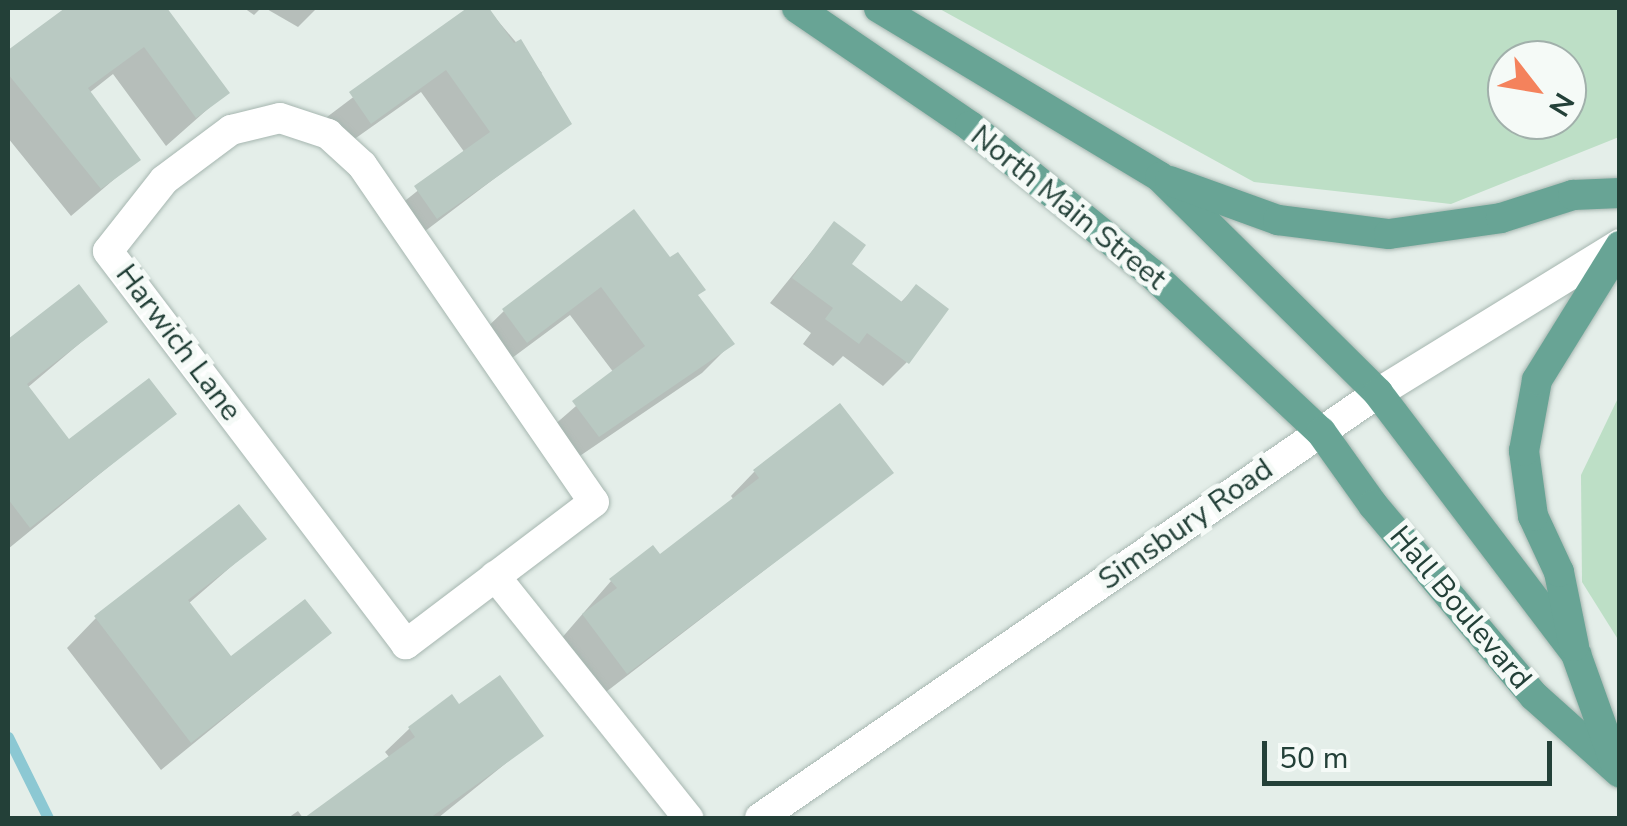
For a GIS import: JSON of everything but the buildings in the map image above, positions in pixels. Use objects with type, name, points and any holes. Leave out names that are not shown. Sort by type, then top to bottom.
[{"type":"main road","name":"North Main Street","points":[[797,8],[1000,150],[1152,274],[1321,432]]},
{"type":"main road","name":"North Main Street","points":[[879,8],[1160,177],[1378,393]]},
{"type":"main road","points":[[1160,177],[1278,220],[1390,234],[1500,218],[1573,195],[1620,193]]},
{"type":"main road","points":[[1576,654],[1559,572],[1533,516],[1524,450],[1538,380],[1620,245]]},
{"type":"main road","name":"Hall Boulevard","points":[[1378,393],[1576,654],[1618,771]]},
{"type":"main road","name":"Hall Boulevard","points":[[1321,432],[1373,504],[1534,696],[1618,771]]},
{"type":"street","name":"Harwich Lane","points":[[280,118],[328,134],[362,164],[594,502],[495,576],[406,644],[108,251],[164,180],[232,130],[280,118]]},
{"type":"street","name":"Simsbury Road","points":[[760,818],[1378,393],[1620,245]]},
{"type":"street","points":[[495,576],[688,818]]},
{"type":"green space","points":[[938,8],[1619,8],[1619,137],[1451,204],[1254,182]]},
{"type":"green space","points":[[1619,396],[1619,641],[1582,582],[1581,475]]},
{"type":"waterway","points":[[8,737],[48,818]]}]
